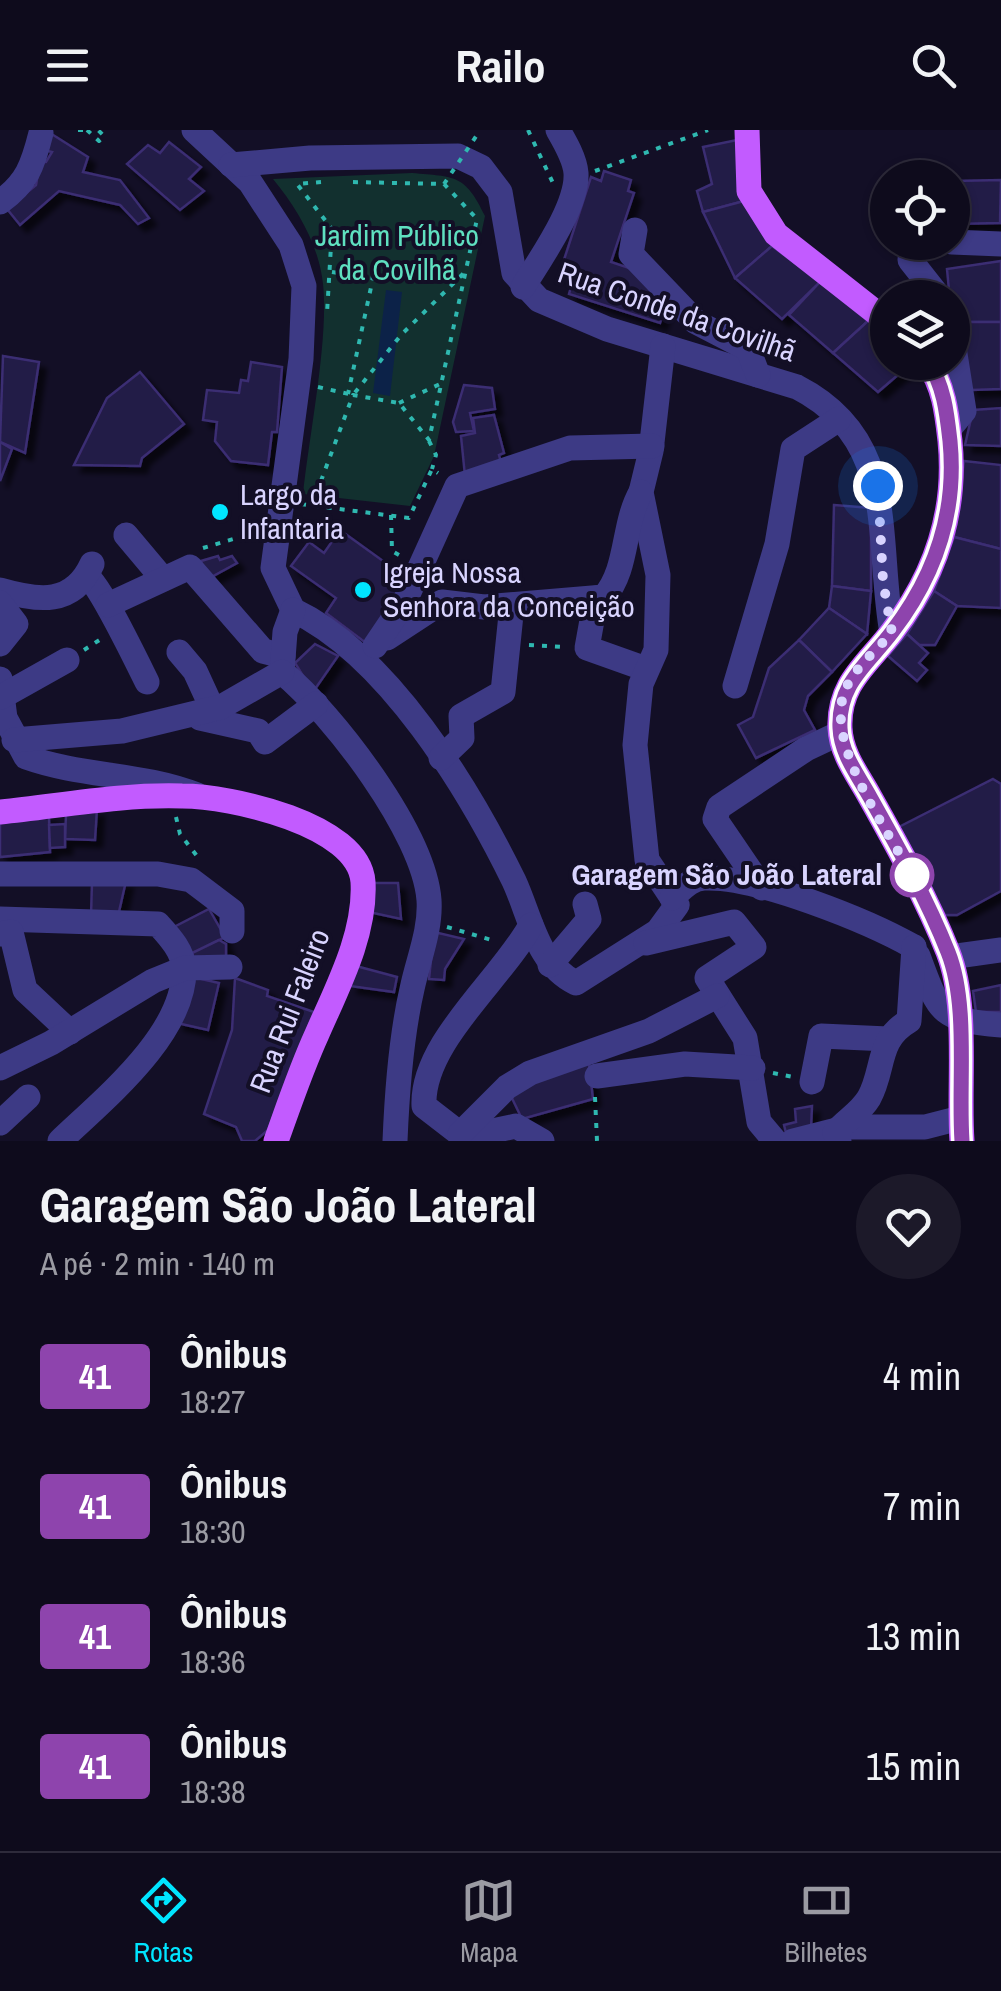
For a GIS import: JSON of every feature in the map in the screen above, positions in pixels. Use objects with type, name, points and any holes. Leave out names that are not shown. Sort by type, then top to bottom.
[{"type":"main road","points":[[747,130],[749,191],[776,234],[870,308]]},
{"type":"main road","points":[[938,380],[952,458],[940,550],[892,633],[846,688],[840,733],[848,758],[922,893],[950,958],[959,1022],[961,1130]]},
{"type":"main road","name":"Rua Rui Faleiro","points":[[0,812],[201,796],[307,824],[348,847],[363,876],[360,914],[342,980],[276,1141]]},
{"type":"street","points":[[194,130],[250,182],[290,245],[304,286],[301,360],[272,568],[294,610],[321,623],[369,658],[440,758],[515,883],[550,964],[576,984],[636,946],[676,906],[646,860],[640,814],[634,714],[646,669],[656,650],[658,575],[642,492]]},
{"type":"street","points":[[524,286],[559,226],[575,179],[558,130]]},
{"type":"street","points":[[0,202],[21,188],[41,134]]},
{"type":"street","name":"Rua Conde da Covilhã","points":[[231,165],[310,158],[458,156],[481,167],[500,192],[514,273],[538,300],[822,400],[850,429],[878,486],[883,581],[892,633]]},
{"type":"street","points":[[635,230],[631,254],[696,322],[748,350],[758,376]]},
{"type":"street","points":[[970,243],[1001,244]]},
{"type":"street","points":[[910,260],[926,280]]},
{"type":"street","points":[[369,658],[442,602],[512,605],[604,598],[618,577],[630,518],[642,492],[652,446],[663,346]]},
{"type":"street","points":[[949,429],[964,411],[959,380]]},
{"type":"street","points":[[735,686],[778,544],[792,449],[839,419]]},
{"type":"street","points":[[369,658],[421,568],[457,486],[570,448],[652,446]]},
{"type":"street","points":[[98,556],[164,580]]},
{"type":"street","points":[[0,590],[52,601],[98,556]]},
{"type":"street","points":[[98,556],[112,617],[147,682]]},
{"type":"street","points":[[112,617],[164,580],[190,567],[263,651],[283,664],[316,704],[378,784],[415,852],[429,899],[428,921],[411,994],[396,1141]]},
{"type":"street","points":[[596,598],[587,648],[646,669]]},
{"type":"street","points":[[0,602],[16,624],[0,644]]},
{"type":"street","points":[[440,758],[462,738],[461,716],[504,692],[512,605]]},
{"type":"street","points":[[14,740],[122,731],[212,708],[283,664],[294,610]]},
{"type":"street","points":[[179,652],[196,672],[212,708]]},
{"type":"street","points":[[1,697],[67,660]]},
{"type":"street","points":[[0,679],[1,697],[14,740],[26,757],[67,772],[158,780],[201,796]]},
{"type":"street","points":[[176,715],[228,721],[258,730],[265,742],[316,704]]},
{"type":"street","points":[[762,888],[716,819],[719,808],[793,757],[840,733]]},
{"type":"street","points":[[0,874],[158,874],[191,880],[232,921]]},
{"type":"street","points":[[672,898],[701,878],[762,888],[887,931],[914,947],[936,1007],[959,1022],[1001,1025]]},
{"type":"street","points":[[550,964],[584,929],[589,919],[584,904]]},
{"type":"street","points":[[636,946],[734,922],[754,946],[707,978],[744,1038],[758,1122],[775,1141]]},
{"type":"street","points":[[60,1141],[115,1088],[170,1025],[184,968],[174,942],[158,924],[4,928],[25,990],[70,1032]]},
{"type":"street","points":[[531,925],[517,951],[436,1054],[423,1091],[424,1106],[460,1134],[480,1136],[516,1126],[542,1141]]},
{"type":"street","points":[[837,1137],[872,1093],[881,1050],[909,1021],[914,947]]},
{"type":"street","points":[[950,958],[1001,950]]},
{"type":"street","points":[[6,1058],[70,1032],[153,981],[184,968],[230,967]]},
{"type":"street","points":[[460,1134],[507,1087],[530,1072],[649,1031],[717,996]]},
{"type":"street","points":[[812,1082],[820,1059],[820,1036],[888,1039]]},
{"type":"street","points":[[596,1076],[685,1064],[752,1068]]},
{"type":"street","points":[[0,1123],[28,1096]]},
{"type":"street","points":[[793,1141],[837,1137],[848,1127],[961,1130]]},
{"type":"path","points":[[83,130],[99,141],[104,136],[98,130]]},
{"type":"path","points":[[528,130],[553,183],[575,179],[708,130]]},
{"type":"path","points":[[444,184],[476,135]]},
{"type":"path","points":[[325,330],[332,229],[296,184],[331,181]]},
{"type":"path","points":[[347,182],[444,184],[477,219],[429,440]]},
{"type":"path","points":[[350,394],[401,335],[466,271]]},
{"type":"path","points":[[332,272],[374,278],[350,394],[312,505],[409,518],[436,455],[399,403]]},
{"type":"path","points":[[318,388],[399,403],[443,382]]},
{"type":"path","points":[[432,469],[457,486]]},
{"type":"path","points":[[391,515],[392,551],[421,568]]},
{"type":"path","points":[[190,567],[199,549],[278,526]]},
{"type":"path","points":[[67,660],[112,617]]},
{"type":"path","points":[[509,644],[587,648]]},
{"type":"path","points":[[171,796],[180,834],[206,865]]},
{"type":"path","points":[[428,921],[517,951]]},
{"type":"path","points":[[752,1068],[812,1082]]},
{"type":"path","points":[[594,1106],[597,1141]]},
{"type":"green space","name":"Jardim Público da Covilhã","points":[[412,173],[457,180],[471,192],[485,216],[434,456],[410,506],[303,494],[321,359],[323,284],[306,228],[273,179]]},
{"type":"water","points":[[386,290],[402,292],[390,396],[373,393]]},
{"type":"building","points":[[50,133],[88,157],[83,172],[120,180],[149,218],[138,224],[120,205],[59,191],[20,225],[7,209],[36,185],[40,162],[46,162],[52,152],[44,150]]},
{"type":"building","points":[[742,139],[744,201],[703,212],[697,191],[712,184],[703,147]]},
{"type":"building","points":[[169,142],[201,167],[189,179],[204,191],[180,210],[127,164],[148,145],[160,153]]},
{"type":"building","points":[[604,171],[631,180],[628,191],[634,193],[611,262],[650,275],[667,300],[660,323],[569,294],[573,280],[559,275],[591,177],[601,181]]},
{"type":"building","points":[[1001,180],[1000,223],[970,224],[970,181]]},
{"type":"building","points":[[744,201],[772,246],[735,278],[703,212]]},
{"type":"building","points":[[772,246],[820,282],[782,319],[735,278]]},
{"type":"building","points":[[1001,261],[1001,322],[970,322],[970,280],[948,280],[947,269]]},
{"type":"building","points":[[820,282],[868,321],[833,353],[789,315]]},
{"type":"building","points":[[868,321],[870,380],[892,380],[878,392],[833,353]]},
{"type":"building","points":[[970,322],[1001,322],[1001,389],[971,390]]},
{"type":"building","points":[[3,356],[39,362],[25,453],[0,442]]},
{"type":"building","points":[[251,362],[282,367],[277,432],[272,432],[268,465],[231,461],[215,441],[217,422],[203,420],[207,390],[239,393],[241,380],[248,381]]},
{"type":"building","points":[[140,372],[184,424],[142,458],[140,466],[74,465],[107,398]]},
{"type":"building","points":[[464,385],[492,388],[495,409],[470,413],[474,431],[456,432],[453,422]]},
{"type":"building","points":[[1001,408],[1001,446],[965,445],[973,410]]},
{"type":"building","points":[[494,415],[504,453],[499,455],[502,466],[465,476],[461,436],[475,433],[473,418]]},
{"type":"building","points":[[0,442],[12,449],[0,481]]},
{"type":"building","points":[[964,461],[1001,465],[1001,549],[954,537]]},
{"type":"building","points":[[834,505],[871,508],[871,591],[832,586]]},
{"type":"building","name":"Igreja Nossa Senhora da Conceição","points":[[340,530],[408,579],[366,643],[326,613],[336,598],[291,566],[309,542],[324,553]]},
{"type":"building","points":[[954,537],[1001,549],[1001,608],[957,606],[934,591]]},
{"type":"building","points":[[218,556],[220,560],[232,556],[237,563],[204,581],[201,561]]},
{"type":"building","points":[[832,586],[871,591],[867,634],[829,608]]},
{"type":"building","points":[[934,591],[957,606],[935,645],[919,645],[907,634]]},
{"type":"building","points":[[829,608],[867,634],[832,672],[799,640]]},
{"type":"building","points":[[907,634],[928,653],[919,663],[927,670],[917,681],[888,656]]},
{"type":"building","points":[[799,640],[832,672],[808,696],[804,710],[815,730],[756,758],[738,725],[753,717],[769,668]]},
{"type":"building","points":[[315,644],[338,656],[313,692],[295,663]]},
{"type":"building","points":[[993,779],[1001,784],[1001,891],[957,915],[945,915],[895,829]]},
{"type":"building","points":[[97,809],[95,840],[65,839],[66,815]]},
{"type":"building","points":[[49,816],[50,852],[0,857],[0,821]]},
{"type":"building","points":[[65,824],[65,847],[50,848],[49,825]]},
{"type":"building","points":[[126,881],[118,916],[91,916],[92,882]]},
{"type":"building","points":[[372,883],[398,883],[401,919],[369,912]]},
{"type":"building","points":[[209,909],[225,937],[187,956],[172,928]]},
{"type":"building","points":[[434,932],[464,939],[445,969],[444,980],[429,979]]},
{"type":"building","points":[[219,940],[226,944],[226,959],[193,964],[192,953]]},
{"type":"building","points":[[356,966],[397,977],[394,992],[350,986]]},
{"type":"building","points":[[188,976],[219,983],[208,1030],[177,1023]]},
{"type":"building","points":[[235,978],[268,990],[267,996],[314,1012],[268,1130],[255,1141],[242,1141],[236,1127],[204,1114],[232,1030]]},
{"type":"building","points":[[1001,985],[1001,1012],[976,1012],[973,991]]},
{"type":"building","points":[[588,1056],[593,1099],[522,1119],[508,1090]]},
{"type":"building","points":[[812,1106],[811,1129],[786,1133],[784,1125],[796,1122],[795,1109]]},
{"type":"bus line","name":"41","points":[[938,380],[952,458],[940,550],[928,578],[892,633],[846,688],[840,708],[840,733],[848,758],[922,893],[950,958],[959,1022],[962,1141]]},
{"type":"place","name":"Largo da Infantaria","points":[[220,512]]},
{"type":"place","name":"Igreja Nossa Senhora da Conceição","points":[[363,590]]},
{"type":"place","name":"Garagem São João Lateral","points":[[912,875]]},
{"type":"route","points":[[878,486],[882,504],[883,581],[892,633],[846,688],[840,708],[840,733],[848,758],[912,875]]}]
